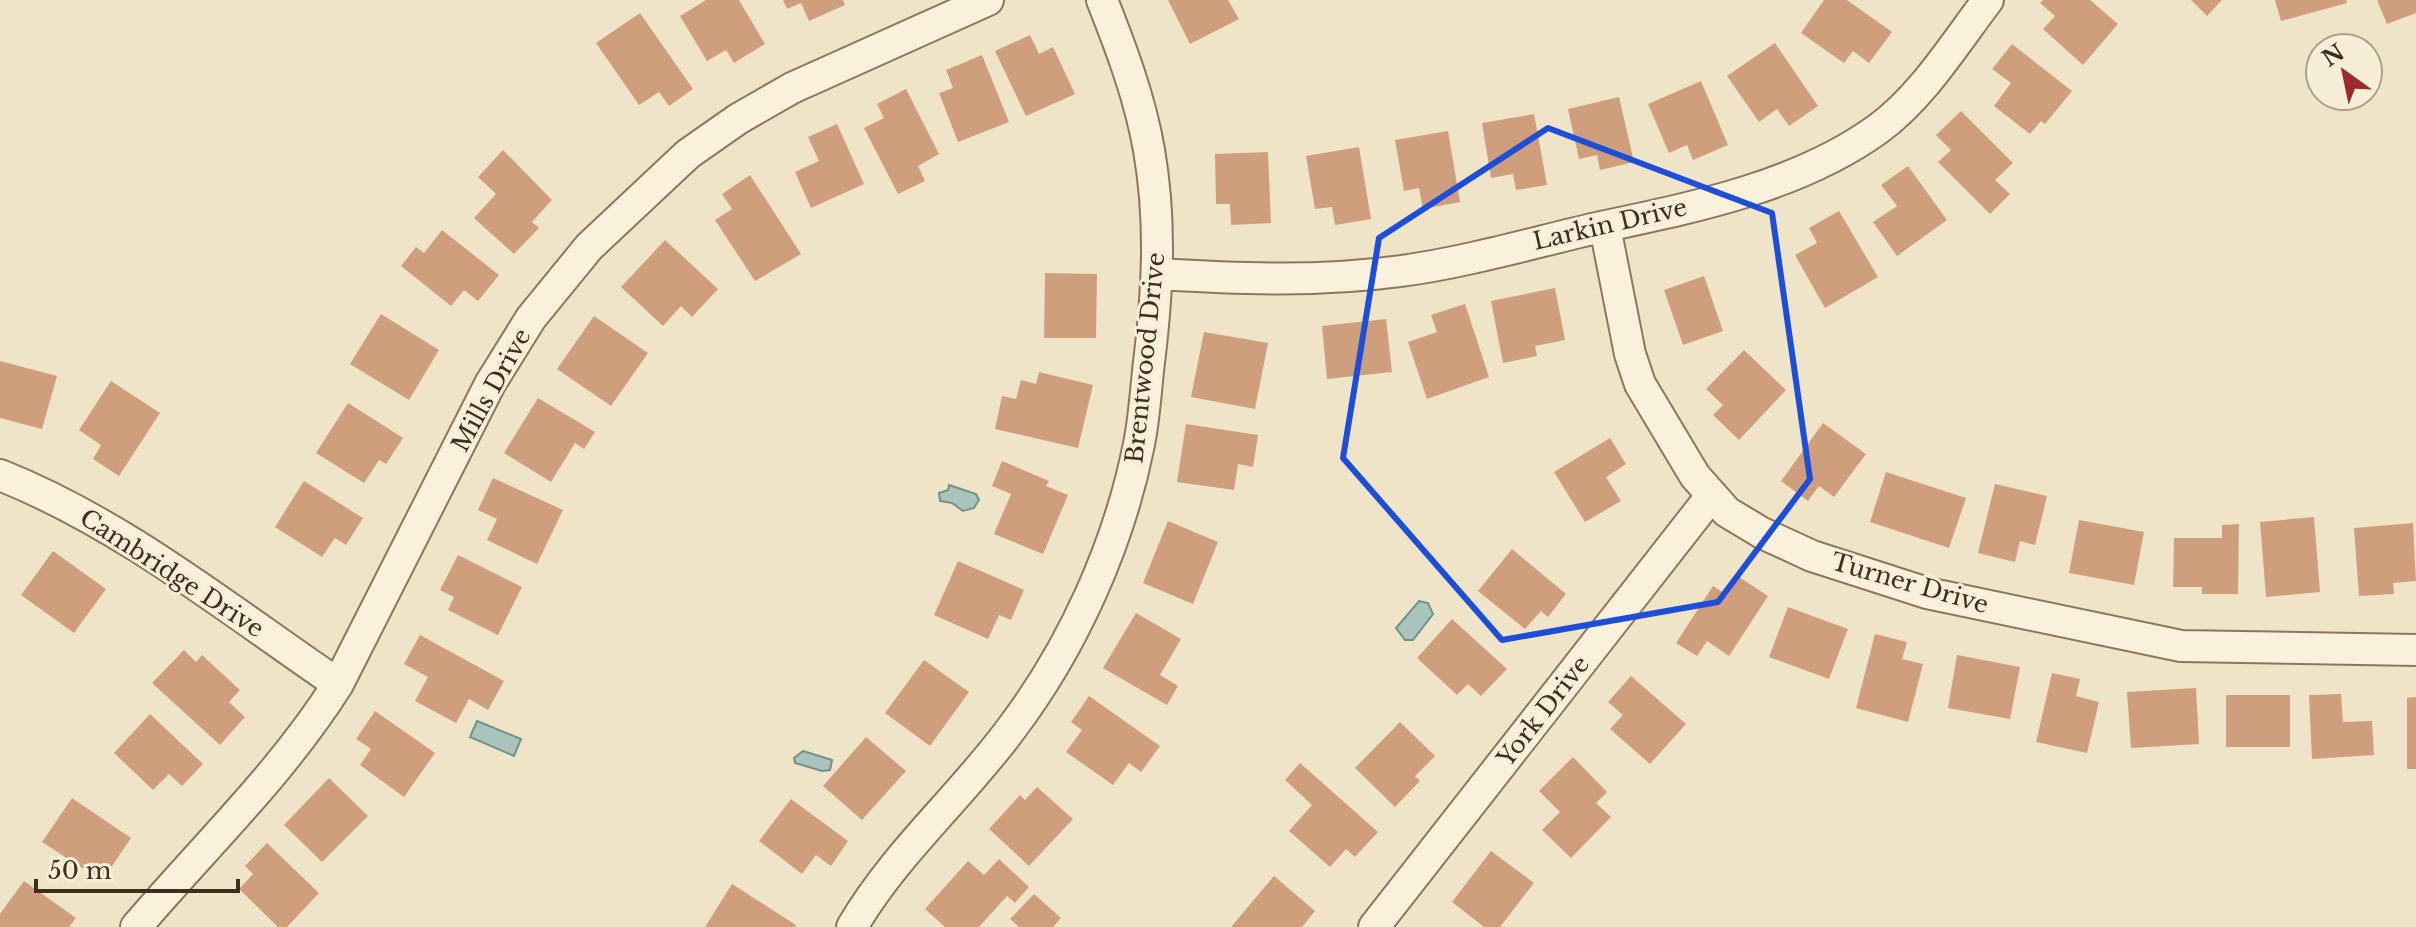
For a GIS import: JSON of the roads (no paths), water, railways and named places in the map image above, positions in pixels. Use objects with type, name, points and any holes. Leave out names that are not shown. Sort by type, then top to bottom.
[{"type":"street","name":"Mills Drive","points":[[136,927],[281,765],[338,684],[490,384],[531,318],[589,247],[688,154],[738,119],[792,88],[988,0]]},
{"type":"street","name":"Brentwood Drive","points":[[852,927],[900,859],[1011,729],[1083,612],[1125,502],[1139,443],[1159,274],[1157,211],[1149,148],[1129,72],[1102,0]]},
{"type":"street","name":"Larkin Drive","points":[[1159,274],[1260,280],[1402,271],[1605,227],[1784,179],[1833,157],[1880,127],[1933,73],[1988,0]]},
{"type":"street","name":"Turner Drive","points":[[1605,227],[1630,354],[1640,384],[1695,476],[1727,512],[1762,533],[1812,556],[1927,593],[2181,646],[2416,650]]},
{"type":"street","name":"Cambridge Drive","points":[[0,475],[80,512],[140,549],[338,684]]},
{"type":"street","name":"York Drive","points":[[1374,927],[1712,495]]},
{"type":"water","points":[[949,485],[976,494],[979,500],[974,508],[963,511],[952,503],[940,501],[939,493],[948,490]]},
{"type":"water","points":[[1419,601],[1428,603],[1433,614],[1413,640],[1405,640],[1396,628]]},
{"type":"water","points":[[477,721],[521,739],[514,756],[470,737]]},
{"type":"water","points":[[803,751],[832,760],[830,770],[822,771],[795,763],[794,758]]}]
